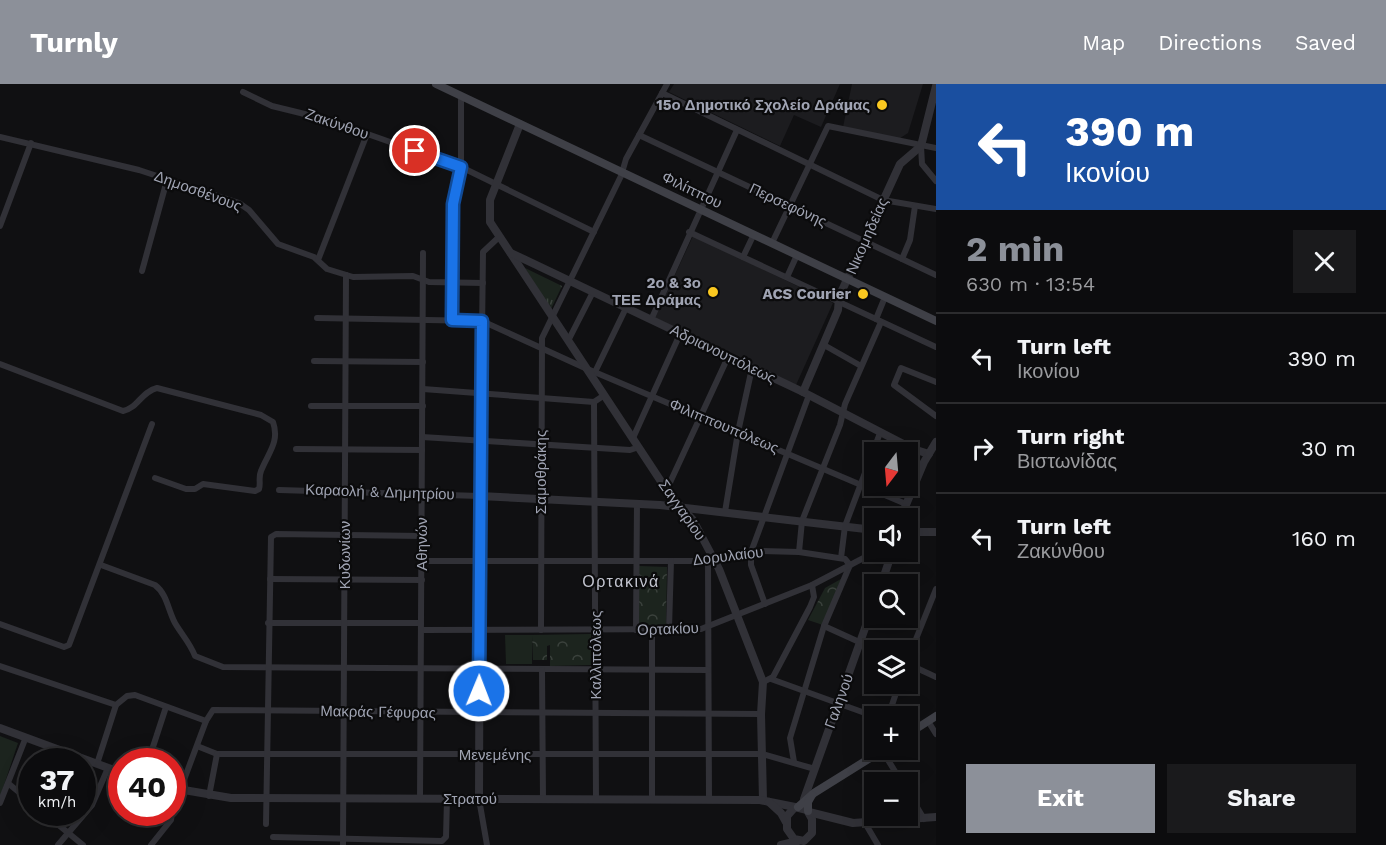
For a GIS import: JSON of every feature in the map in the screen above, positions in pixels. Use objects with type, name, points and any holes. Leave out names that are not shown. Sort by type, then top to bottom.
[{"type":"main road","name":"Φιλίππου","points":[[436,84],[936,321]]},
{"type":"main road","points":[[918,727],[932,719]]},
{"type":"main road","points":[[797,807],[814,793],[866,760]]},
{"type":"main road","points":[[809,811],[808,802],[814,793]]},
{"type":"street","name":"Σαμοθράκης","points":[[542,630],[542,336],[554,317],[623,172],[626,160],[666,84]]},
{"type":"street","points":[[936,86],[921,146],[921,161],[936,181]]},
{"type":"street","name":"Ζακύνθου","points":[[243,92],[272,106],[316,116],[461,167],[594,232]]},
{"type":"street","points":[[662,93],[883,200],[936,208]]},
{"type":"street","points":[[452,320],[453,204],[461,167],[461,97]]},
{"type":"street","name":"Σαγγαρίου","points":[[520,124],[490,200],[488,215],[499,237],[569,339],[603,396],[667,489],[694,522],[767,681],[760,714],[765,801]]},
{"type":"street","points":[[772,243],[828,126],[936,148]]},
{"type":"street","points":[[651,320],[699,209],[737,130]]},
{"type":"street","points":[[318,260],[367,134]]},
{"type":"street","name":"Περσεφόνης","points":[[639,135],[936,275]]},
{"type":"street","name":"Δημοσθένους","points":[[0,137],[127,166],[242,204],[278,244],[318,260],[326,269],[346,275],[413,276],[423,280],[483,283]]},
{"type":"street","points":[[0,226],[31,143]]},
{"type":"street","name":"Νικομηδείας","points":[[751,552],[848,279],[900,164],[921,146]]},
{"type":"street","points":[[142,271],[167,180]]},
{"type":"street","points":[[902,259],[910,240],[915,206]]},
{"type":"street","points":[[689,232],[936,346]]},
{"type":"street","points":[[743,257],[754,234]]},
{"type":"street","points":[[488,845],[479,799],[482,321],[484,251],[499,237]]},
{"type":"street","name":"Αδριανουπόλεως","points":[[510,252],[843,412],[880,433],[932,455]]},
{"type":"street","name":"Αθηνών","points":[[420,799],[423,253]]},
{"type":"street","points":[[787,278],[797,255]]},
{"type":"street","name":"Κυδωνίων","points":[[343,842],[346,275]]},
{"type":"street","points":[[569,339],[593,292]]},
{"type":"street","points":[[799,552],[802,521],[885,297]]},
{"type":"street","points":[[595,372],[626,308]]},
{"type":"street","points":[[317,318],[482,321]]},
{"type":"street","name":"Φιλιππουπόλεως","points":[[482,321],[585,368],[906,504]]},
{"type":"street","points":[[633,438],[650,396],[680,334]]},
{"type":"street","points":[[824,345],[861,366]]},
{"type":"street","points":[[667,489],[728,357]]},
{"type":"street","points":[[314,361],[423,362]]},
{"type":"street","points":[[0,364],[123,411],[131,409],[147,390],[157,388],[261,415],[273,422],[277,433],[259,474],[259,489],[255,491],[203,484],[195,489],[186,489],[155,478]]},
{"type":"street","points":[[725,512],[738,432],[752,368]]},
{"type":"street","points":[[936,382],[901,368],[894,385],[936,417]]},
{"type":"street","points":[[423,389],[594,402],[603,396]]},
{"type":"street","name":"Καλλιπόλεως","points":[[594,402],[596,800]]},
{"type":"street","points":[[311,406],[423,406]]},
{"type":"street","points":[[0,624],[64,647],[69,645],[101,565],[152,424]]},
{"type":"street","points":[[794,762],[790,738],[825,626],[850,566],[841,558],[845,526],[880,433]]},
{"type":"street","points":[[422,437],[631,450],[639,447]]},
{"type":"street","points":[[904,508],[932,455],[936,442]]},
{"type":"street","points":[[296,449],[422,450]]},
{"type":"street","name":"Καραολή & Δημητρίου","points":[[279,490],[422,493],[638,503],[864,529]]},
{"type":"street","points":[[636,630],[638,503]]},
{"type":"street","points":[[918,532],[936,532]]},
{"type":"street","points":[[266,824],[269,710],[268,623],[273,535],[422,536]]},
{"type":"street","points":[[751,552],[751,565],[765,604]]},
{"type":"street","name":"Δορυλαίου","points":[[422,561],[711,561],[751,552],[799,552],[841,558]]},
{"type":"street","name":"Ορτακίου","points":[[268,623],[344,623],[480,630],[701,629],[812,585],[864,558]]},
{"type":"street","points":[[669,629],[671,561]]},
{"type":"street","points":[[709,800],[707,627],[711,561]]},
{"type":"street","points":[[101,565],[155,585],[161,590],[175,623],[189,641],[195,656],[223,668],[708,670]]},
{"type":"street","points":[[270,579],[422,580]]},
{"type":"street","points":[[812,585],[814,594],[810,607],[767,681],[864,713]]},
{"type":"street","points":[[915,640],[935,592]]},
{"type":"street","points":[[825,626],[864,644]]},
{"type":"street","name":"Γαληνού","points":[[804,800],[865,628]]},
{"type":"street","points":[[652,630],[652,800]]},
{"type":"street","points":[[0,666],[116,705]]},
{"type":"street","points":[[918,669],[936,677]]},
{"type":"street","points":[[542,670],[543,799]]},
{"type":"street","points":[[97,764],[116,705],[124,697],[131,695],[206,721],[186,770]]},
{"type":"street","points":[[153,748],[166,707]]},
{"type":"street","name":"Μακράς Γέφυρας","points":[[206,721],[211,711],[269,710],[760,714]]},
{"type":"street","points":[[932,719],[936,734]]},
{"type":"street","points":[[0,728],[108,768],[92,805],[58,845]]},
{"type":"street","points":[[0,803],[26,737]]},
{"type":"street","name":"Μενεμένης","points":[[197,746],[217,754],[762,754],[815,768]]},
{"type":"street","points":[[209,796],[217,754]]},
{"type":"street","points":[[9,784],[18,791]]},
{"type":"street","name":"Στρατού","points":[[186,791],[209,796],[267,798],[765,801],[797,807]]},
{"type":"street","points":[[273,837],[343,842],[444,840],[447,799]]},
{"type":"street","points":[[765,801],[781,813],[791,837],[801,842]]},
{"type":"street","points":[[781,845],[787,838],[788,814],[797,807],[844,821],[864,823]]},
{"type":"street","points":[[918,809],[924,819]]},
{"type":"street","points":[[809,811],[813,830],[811,845]]},
{"type":"street","points":[[918,819],[936,818]]},
{"type":"street","points":[[60,826],[82,845]]},
{"type":"street","points":[[151,845],[167,826]]},
{"type":"street","points":[[867,826],[878,845]]},
{"type":"street","points":[[781,845],[801,842],[809,838],[813,830]]},
{"type":"shaded area","points":[[674,84],[840,84],[821,127],[794,115],[780,146],[669,92]]},
{"type":"shaded area","name":"15ο Δημοτικό Σχολείο Δράμας","points":[[852,84],[923,84],[908,133],[897,140],[843,127]]},
{"type":"shaded area","points":[[693,236],[833,303],[796,385],[655,318]]},
{"type":"green space","points":[[525,268],[562,286],[551,309]]},
{"type":"green space","points":[[639,566],[667,567],[666,625],[638,625]]},
{"type":"green space","points":[[841,579],[823,625],[808,620],[825,588]]},
{"type":"green space","points":[[591,634],[591,665],[550,666],[550,645],[547,646],[547,660],[533,660],[532,635]]},
{"type":"green space","points":[[505,635],[532,635],[532,664],[506,664]]},
{"type":"green space","points":[[0,736],[18,743],[0,797]]},
{"type":"place","name":"15ο Δημοτικό Σχολείο Δράμας","points":[[882,105]]},
{"type":"place","name":"2ο & 3ο ΤΕΕ Δράμας","points":[[713,292]]},
{"type":"place","name":"ACS Courier","points":[[863,294]]},
{"type":"district","name":"Ορτακινά","points":[[621,581]]},
{"type":"route","points":[[415,151],[461,167],[453,204],[452,320],[482,321],[479,691]]}]
